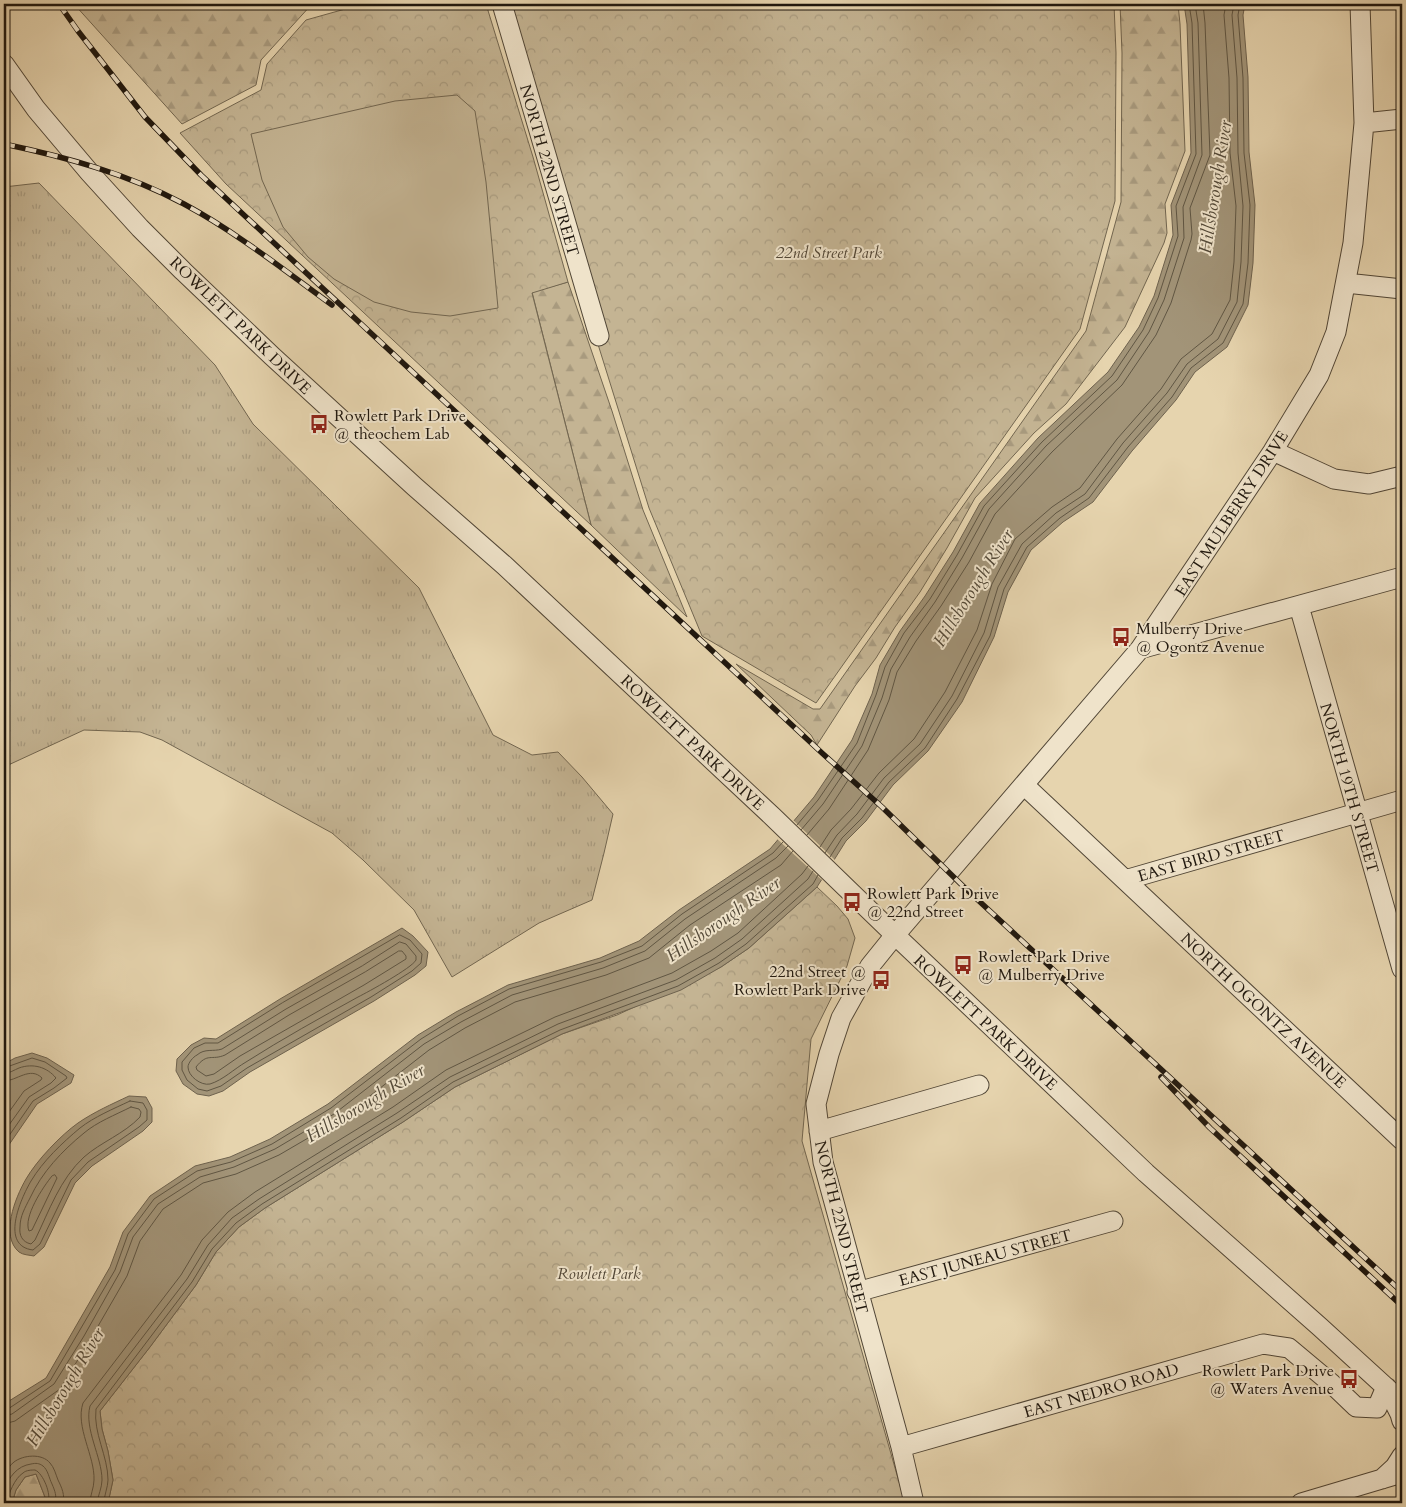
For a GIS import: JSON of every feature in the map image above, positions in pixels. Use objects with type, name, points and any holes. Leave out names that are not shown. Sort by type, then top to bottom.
[{"type":"street","name":"NORTH 22ND STREET","points":[[502,4],[599,336]]},
{"type":"street","name":"EAST MULBERRY DRIVE","points":[[895,935],[1140,649],[1273,451],[1319,375],[1336,332],[1353,243],[1364,123],[1360,4]]},
{"type":"street","name":"ROWLETT PARK DRIVE","points":[[4,64],[36,109],[90,173],[183,271],[400,474],[504,565],[773,817],[1146,1173],[1402,1402]]},
{"type":"street","points":[[1364,123],[1402,119]]},
{"type":"street","points":[[1346,284],[1402,289]]},
{"type":"street","points":[[1273,451],[1334,479],[1370,484],[1402,476]]},
{"type":"street","points":[[1140,649],[1402,577]]},
{"type":"street","name":"NORTH 19TH STREET","points":[[1299,606],[1402,969]]},
{"type":"street","name":"EAST BIRD STREET","points":[[1024,785],[1125,880],[1402,800]]},
{"type":"street","name":"NORTH OGONTZ AVENUE","points":[[1125,880],[1401,1137]]},
{"type":"street","name":"NORTH 22ND STREET","points":[[895,935],[870,966],[841,1018],[816,1104],[823,1162],[857,1292],[901,1447],[914,1503]]},
{"type":"street","points":[[818,1131],[979,1085]]},
{"type":"street","name":"EAST JUNEAU STREET","points":[[857,1292],[1113,1221]]},
{"type":"street","name":"EAST NEDRO ROAD","points":[[901,1447],[1263,1344],[1288,1348],[1332,1384],[1356,1407],[1377,1408],[1386,1387]]},
{"type":"street","points":[[1386,1387],[1402,1421]]},
{"type":"street","points":[[1301,1503],[1356,1496],[1381,1480],[1395,1467],[1402,1456]]},
{"type":"street","points":[[1381,1480],[1402,1474]]},
{"type":"green space","points":[[74,4],[312,4],[261,60],[256,85],[182,124]]},
{"type":"green space","points":[[363,4],[486,4],[533,157],[568,282],[532,293],[591,525],[226,184],[180,133],[261,90],[267,64],[306,20]]},
{"type":"green space","name":"22nd Street Park","points":[[492,4],[1114,4],[1116,53],[1115,201],[1080,329],[816,703],[702,636],[649,508]]},
{"type":"green space","points":[[1120,4],[1178,4],[1185,151],[1165,204],[1167,233],[1164,243],[1125,327],[1066,404],[1034,433],[975,498],[920,592],[817,745],[811,735],[736,664],[813,709],[820,709],[1086,331],[1121,202],[1122,53]]},
{"type":"green space","points":[[457,95],[475,111],[486,182],[498,308],[450,316],[411,312],[374,302],[334,279],[308,257],[283,227],[262,180],[251,134],[395,101]]},
{"type":"green space","points":[[39,183],[215,365],[253,424],[419,588],[493,735],[532,755],[558,752],[613,814],[592,900],[539,923],[452,977],[414,910],[363,860],[332,833],[162,740],[140,732],[84,730],[4,767],[4,187]]},
{"type":"green space","points":[[568,282],[643,510],[687,617],[591,525],[532,292]]},
{"type":"green space","name":"Rowlett Park","points":[[817,887],[848,919],[855,938],[847,966],[811,1039],[802,1141],[905,1503],[108,1503],[113,1480],[100,1411],[196,1285],[216,1252],[239,1227],[265,1208],[403,1122],[455,1087],[562,1034],[617,1015],[721,967],[749,948]]},
{"type":"green space","points":[[36,1474],[45,1497],[42,1503],[12,1503],[16,1490],[25,1477]]},
{"type":"water","name":"Hillsborough River","points":[[1184,4],[1245,4],[1243,15],[1248,77],[1249,152],[1255,205],[1253,263],[1248,305],[1227,347],[1195,372],[1176,400],[1132,451],[1093,502],[1063,522],[1031,550],[1008,592],[994,637],[962,702],[928,751],[893,785],[866,821],[846,841],[817,887],[749,948],[681,990],[562,1034],[455,1087],[403,1122],[265,1208],[239,1227],[216,1252],[196,1285],[100,1411],[113,1480],[108,1503],[42,1503],[45,1497],[36,1474],[25,1477],[16,1490],[12,1503],[4,1503],[4,1407],[9,1401],[46,1378],[110,1267],[123,1232],[150,1196],[195,1166],[230,1157],[270,1139],[328,1104],[418,1035],[456,1012],[508,985],[600,958],[639,941],[679,910],[770,849],[814,797],[852,740],[872,694],[880,665],[900,631],[953,552],[980,503],[1038,438],[1108,372],[1139,327],[1154,296],[1173,235],[1171,205],[1191,153],[1187,24]]},
{"type":"water","points":[[402,928],[413,936],[428,952],[426,966],[415,975],[374,1001],[250,1072],[223,1091],[209,1096],[197,1094],[183,1084],[176,1071],[177,1059],[191,1045],[204,1038],[216,1039],[280,999]]},
{"type":"water","points":[[32,1053],[47,1058],[74,1075],[71,1083],[37,1104],[4,1152],[4,1064],[15,1058]]},
{"type":"water","points":[[129,1096],[146,1097],[152,1108],[152,1122],[143,1131],[92,1166],[75,1183],[44,1247],[34,1256],[19,1252],[13,1245],[11,1237],[11,1217],[22,1187],[36,1164],[71,1128],[90,1115]]},
{"type":"pier","points":[[792,819],[836,861],[823,881],[776,838]]},
{"type":"railway","points":[[59,4],[145,117],[201,175],[882,807],[966,889],[1402,1292]]},
{"type":"railway","points":[[4,144],[119,175],[163,193],[203,215],[260,252],[332,305]]},
{"type":"railway","points":[[1161,1077],[1210,1128],[1402,1306]]},
{"type":"place","name":"Rowlett Park Drive @ theochem Lab","points":[[319,424]]},
{"type":"place","name":"Mulberry Drive @ Ogontz Avenue","points":[[1121,637]]},
{"type":"place","name":"Rowlett Park Drive @ 22nd Street","points":[[852,902]]},
{"type":"place","name":"Rowlett Park Drive @ Mulberry Drive","points":[[963,965]]},
{"type":"place","name":"22nd Street @ Rowlett Park Drive","points":[[881,980]]},
{"type":"place","name":"Rowlett Park Drive @ Waters Avenue","points":[[1349,1379]]}]
